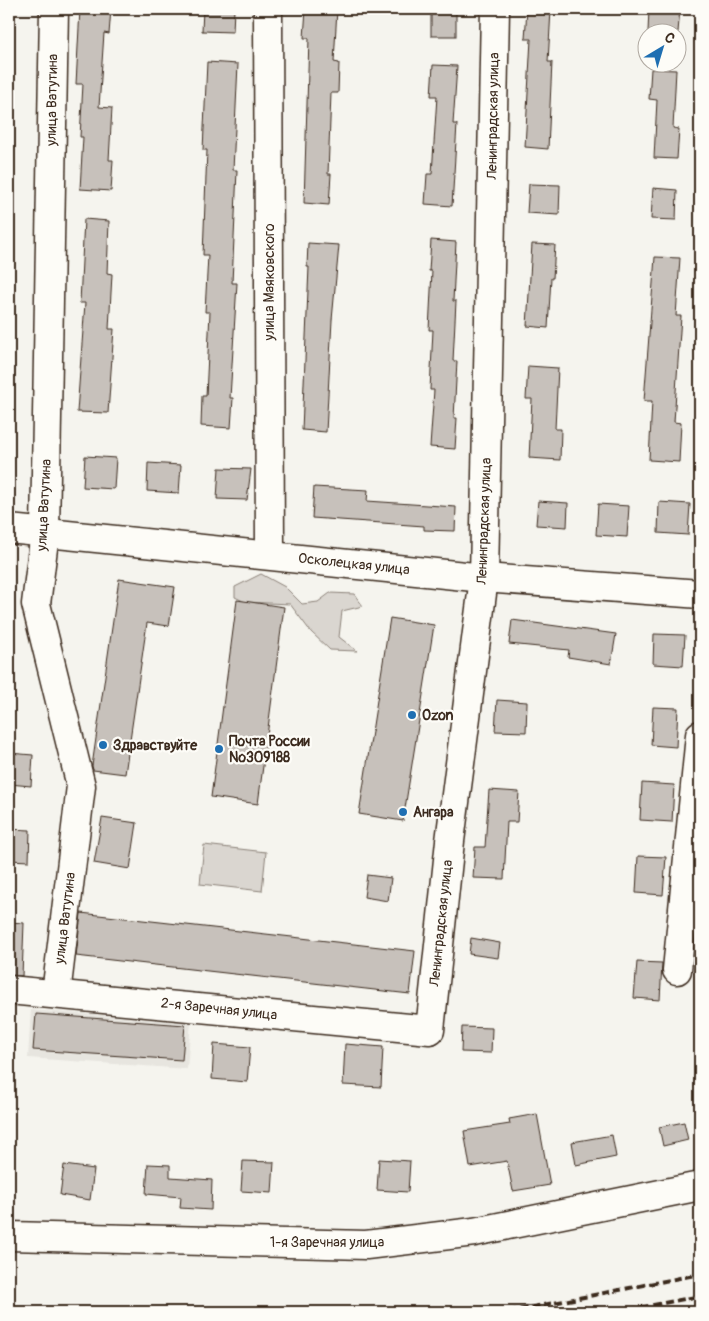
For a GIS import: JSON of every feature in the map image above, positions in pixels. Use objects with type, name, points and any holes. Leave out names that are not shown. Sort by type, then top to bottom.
[{"type":"street","name":"улица Ватутина","points":[[54,9],[45,532],[36,604],[81,786],[56,994]]},
{"type":"street","name":"улица Маяковского","points":[[268,9],[270,555]]},
{"type":"street","name":"Ленинградская улица","points":[[430,1030],[450,841],[484,578],[496,9]]},
{"type":"street","name":"Осколецкая улица","points":[[9,529],[484,578],[700,594]]},
{"type":"street","points":[[677,970],[700,735]]},
{"type":"street","name":"2-я Заречная улица","points":[[9,990],[430,1030]]},
{"type":"street","name":"1-я Заречная улица","points":[[9,1236],[366,1245],[474,1232],[700,1186]]},
{"type":"shaded area","points":[[261,574],[285,587],[302,604],[318,602],[330,593],[354,594],[363,606],[342,611],[339,637],[357,651],[330,650],[311,632],[290,604],[245,602],[235,597],[235,587]]},
{"type":"shaded area","points":[[204,845],[266,852],[262,891],[200,884]]},
{"type":"shaded area","points":[[31,1010],[191,1022],[187,1069],[28,1058]]},
{"type":"building","points":[[80,9],[111,9],[109,34],[104,33],[99,107],[112,108],[109,160],[113,160],[111,191],[80,189],[83,137],[80,137],[83,84],[76,84]]},
{"type":"building","points":[[203,9],[234,9],[233,32],[202,31]]},
{"type":"building","points":[[306,9],[337,9],[334,62],[339,63],[338,93],[331,93],[328,174],[331,174],[329,205],[304,203],[309,38],[304,38]]},
{"type":"building","points":[[431,9],[456,9],[456,36],[431,36]]},
{"type":"building","points":[[527,9],[551,10],[548,62],[552,62],[548,149],[525,147],[531,39],[525,39]]},
{"type":"building","points":[[649,9],[680,9],[679,22],[648,22]]},
{"type":"building","points":[[207,62],[238,64],[233,170],[237,170],[232,283],[237,283],[230,398],[233,398],[231,428],[201,426],[202,396],[206,396],[210,312],[205,312],[208,255],[203,255],[207,150],[203,150]]},
{"type":"building","points":[[433,65],[457,66],[453,124],[457,124],[452,206],[425,204],[427,174],[432,174],[437,96],[431,96]]},
{"type":"building","points":[[651,72],[676,72],[673,128],[679,129],[677,159],[654,158],[657,100],[649,99]]},
{"type":"building","points":[[529,184],[560,185],[559,215],[527,213]]},
{"type":"building","points":[[653,188],[677,190],[676,220],[651,219]]},
{"type":"building","points":[[84,219],[109,221],[107,273],[112,274],[109,329],[114,329],[108,413],[77,412],[85,303],[80,303]]},
{"type":"building","points":[[431,240],[456,242],[453,301],[456,301],[453,361],[457,361],[454,418],[457,418],[455,449],[430,447],[434,390],[430,390],[433,330],[429,330],[432,271],[429,271]]},
{"type":"building","points":[[308,243],[339,245],[332,320],[326,432],[302,430],[309,267],[307,267]]},
{"type":"building","points":[[532,244],[555,245],[548,328],[527,326]]},
{"type":"building","points":[[655,257],[680,258],[676,316],[681,316],[674,422],[681,423],[679,462],[649,460],[652,401],[644,401]]},
{"type":"building","points":[[528,366],[558,368],[555,429],[561,429],[560,460],[529,458],[532,399],[526,399]]},
{"type":"building","points":[[85,456],[116,458],[114,489],[83,487]]},
{"type":"building","points":[[148,463],[181,465],[179,493],[147,491]]},
{"type":"building","points":[[219,468],[251,469],[247,500],[217,499]]},
{"type":"building","points":[[314,487],[368,490],[367,501],[456,507],[455,531],[424,530],[424,526],[312,518]]},
{"type":"building","points":[[538,501],[568,503],[567,527],[536,525]]},
{"type":"building","points":[[659,502],[690,504],[688,535],[658,533]]},
{"type":"building","points":[[598,504],[629,506],[627,537],[596,535]]},
{"type":"building","points":[[119,579],[175,587],[169,626],[147,623],[125,774],[93,770],[92,766]]},
{"type":"building","points":[[237,600],[284,607],[258,804],[211,797]]},
{"type":"building","points":[[390,618],[434,625],[403,821],[359,814]]},
{"type":"building","points":[[512,620],[616,634],[611,664],[568,657],[569,650],[509,644]]},
{"type":"building","points":[[654,634],[685,635],[683,666],[653,664]]},
{"type":"building","points":[[497,700],[527,702],[526,732],[495,731]]},
{"type":"building","points":[[653,707],[678,708],[676,747],[651,745]]},
{"type":"building","points":[[9,753],[33,755],[31,786],[9,784]]},
{"type":"building","points":[[642,783],[674,785],[672,822],[640,820]]},
{"type":"building","points":[[489,790],[519,792],[517,822],[507,822],[504,879],[473,878],[475,847],[485,847]]},
{"type":"building","points":[[102,818],[137,823],[130,869],[94,863]]},
{"type":"building","points":[[9,829],[30,830],[29,861],[9,860]]},
{"type":"building","points":[[638,856],[666,857],[663,895],[636,893]]},
{"type":"building","points":[[367,875],[391,878],[388,901],[364,897]]},
{"type":"building","points":[[81,913],[415,951],[410,994],[76,956]]},
{"type":"building","points":[[9,922],[24,923],[22,976],[9,975]]},
{"type":"building","points":[[471,938],[500,943],[498,958],[469,954]]},
{"type":"building","points":[[637,962],[662,963],[660,1000],[634,998]]},
{"type":"building","points":[[36,1014],[185,1025],[182,1060],[33,1050]]},
{"type":"building","points":[[462,1027],[492,1028],[491,1053],[461,1052]]},
{"type":"building","points":[[214,1044],[250,1047],[247,1082],[212,1079]]},
{"type":"building","points":[[345,1044],[383,1047],[381,1087],[343,1085]]},
{"type":"building","points":[[537,1114],[550,1185],[513,1191],[507,1161],[470,1167],[464,1131],[510,1124],[509,1119]]},
{"type":"building","points":[[684,1122],[688,1140],[663,1146],[659,1127]]},
{"type":"building","points":[[612,1135],[616,1157],[576,1165],[572,1142]]},
{"type":"building","points":[[379,1159],[410,1161],[408,1192],[377,1190]]},
{"type":"building","points":[[243,1161],[274,1162],[272,1193],[241,1191]]},
{"type":"building","points":[[148,1164],[170,1165],[170,1177],[212,1180],[211,1210],[180,1208],[181,1197],[146,1194]]},
{"type":"building","points":[[64,1165],[94,1169],[90,1200],[60,1195]]},
{"type":"railway","points":[[508,1312],[700,1274]]},
{"type":"railway","points":[[617,1312],[700,1296]]},
{"type":"place","name":"Ozon","points":[[412,715]]},
{"type":"place","name":"Здравствуйте","points":[[103,745]]},
{"type":"place","name":"Почта России №309188","points":[[219,749]]},
{"type":"place","name":"Ангара","points":[[403,812]]}]
